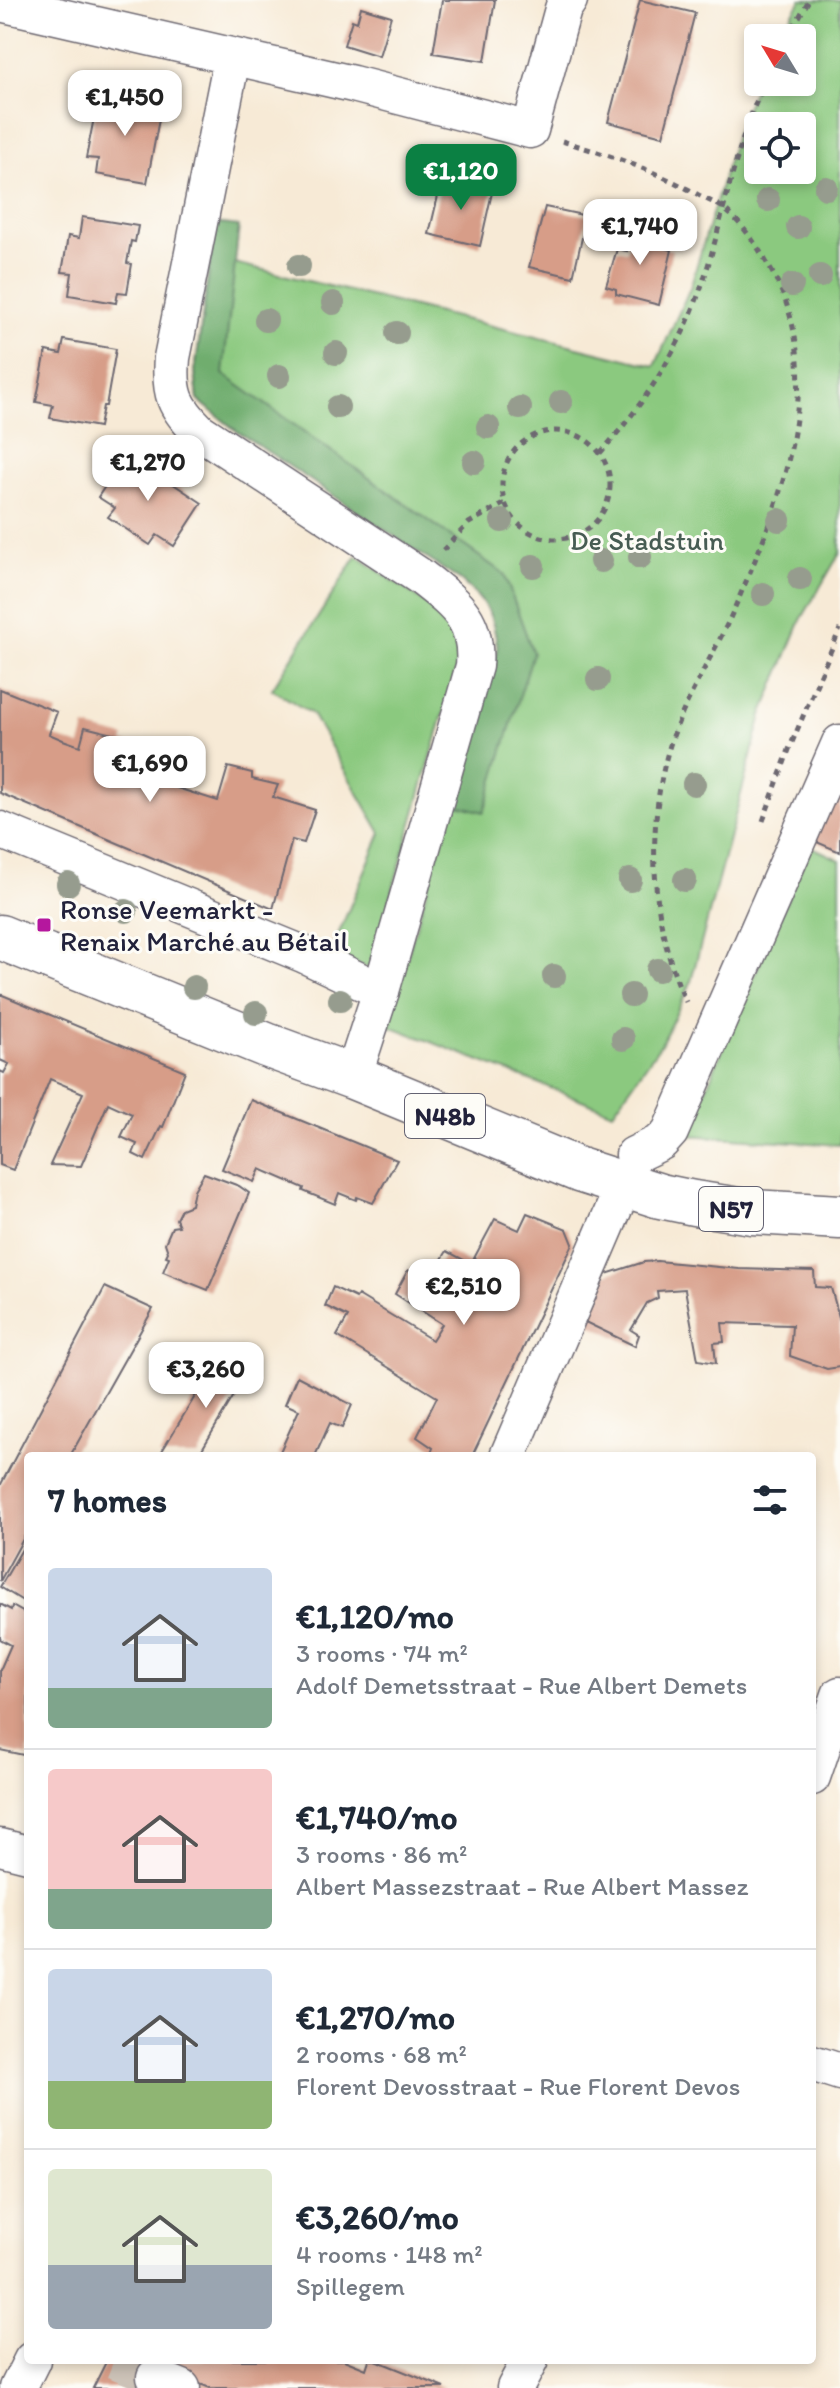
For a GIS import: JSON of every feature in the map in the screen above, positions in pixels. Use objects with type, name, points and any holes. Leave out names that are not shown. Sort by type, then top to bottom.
[{"type":"main road","name":"N48b","points":[[0,937],[518,1146],[629,1170]]},
{"type":"main road","name":"N57","points":[[629,1170],[660,1196],[752,1212],[840,1217]]},
{"type":"street","points":[[0,3],[353,84],[530,130],[563,9],[569,0]]},
{"type":"street","points":[[232,58],[172,358],[170,377],[179,411],[199,431],[421,577],[453,602],[471,626],[476,646],[474,666],[381,991],[353,1077]]},
{"type":"street","points":[[510,1452],[629,1170],[670,1132],[840,743]]},
{"type":"street","points":[[0,830],[303,954],[381,991]]},
{"type":"street","points":[[816,1765],[840,1695]]},
{"type":"street","points":[[0,1847],[24,1853]]},
{"type":"street","points":[[816,2064],[840,2072]]},
{"type":"street","points":[[0,2382],[16,2388],[30,2364]]},
{"type":"street","points":[[515,2388],[528,2364]]},
{"type":"path","points":[[795,24],[809,0]]},
{"type":"path","points":[[600,453],[630,418],[667,361],[695,305],[758,96]]},
{"type":"path","points":[[530,130],[637,166],[677,183],[724,209],[755,243],[778,281],[788,308],[799,358],[801,383],[797,421],[785,476],[730,617],[684,712],[667,758],[658,799],[655,843],[660,908],[664,936],[687,1006]]},
{"type":"path","points":[[560,431],[575,434],[600,453],[609,481],[608,497],[603,511],[581,532],[551,539],[536,535],[512,516],[505,503],[503,473],[518,446],[530,437],[560,431]]},
{"type":"path","points":[[421,577],[429,563],[469,523],[505,503]]},
{"type":"green space","name":"De Stadstuin","points":[[801,0],[840,0],[840,553],[801,620],[762,715],[690,985],[661,1044],[613,1112],[387,1025],[498,650],[494,627],[483,603],[461,581],[234,429],[198,400],[195,371],[210,257],[655,366],[690,288],[740,121],[751,96],[816,96],[816,24],[786,24]]},
{"type":"green space","points":[[216,223],[239,226],[223,374],[504,574],[533,653],[484,812],[454,804],[498,650],[494,627],[483,603],[461,581],[234,429],[198,400],[195,371]]},
{"type":"green space","points":[[357,556],[450,620],[462,649],[370,969],[330,954],[381,833],[312,714],[272,689]]},
{"type":"green space","points":[[810,846],[840,860],[840,1145],[686,1135]]},
{"type":"building","points":[[442,0],[495,0],[485,61],[433,53]]},
{"type":"building","points":[[640,0],[695,13],[663,136],[608,122]]},
{"type":"building","points":[[361,7],[391,16],[379,56],[344,45],[352,20],[357,22]]},
{"type":"building","points":[[111,94],[162,103],[147,183],[96,174],[98,159],[86,158],[96,108],[108,110]]},
{"type":"building","points":[[442,179],[493,188],[480,246],[429,234]]},
{"type":"building","points":[[545,207],[587,216],[573,277],[529,267]]},
{"type":"building","points":[[82,217],[138,226],[135,242],[131,241],[127,263],[132,264],[127,293],[118,292],[116,303],[69,295],[72,273],[62,272],[68,236],[79,238]]},
{"type":"building","points":[[633,222],[653,225],[649,244],[672,250],[659,305],[616,294],[616,289],[606,286],[617,249],[627,251]]},
{"type":"building","points":[[64,340],[116,349],[99,427],[50,418],[53,405],[36,402],[46,351],[61,354]]},
{"type":"building","points":[[125,456],[140,462],[202,503],[174,546],[157,535],[150,545],[108,517],[115,508],[98,497]]},
{"type":"building","points":[[0,689],[57,712],[49,734],[63,740],[80,746],[85,727],[125,737],[123,742],[133,745],[131,754],[146,760],[143,773],[177,788],[218,801],[228,767],[252,773],[252,779],[278,785],[273,797],[315,810],[304,843],[292,840],[273,909],[0,793]]},
{"type":"building","points":[[840,774],[840,852],[812,840]]},
{"type":"building","points":[[0,994],[185,1071],[163,1127],[145,1160],[133,1154],[137,1144],[121,1137],[132,1114],[108,1103],[81,1166],[50,1165],[83,1093],[50,1079],[13,1170],[0,1165],[0,1071],[4,1073],[9,1064],[0,1060]]},
{"type":"building","points":[[251,1100],[397,1160],[373,1203],[339,1193],[335,1204],[260,1169],[254,1182],[222,1169]]},
{"type":"building","points":[[204,1173],[249,1193],[208,1290],[163,1272],[169,1257],[166,1256],[165,1243],[172,1227],[179,1226],[176,1219],[181,1209],[191,1205],[194,1190]]},
{"type":"building","points":[[527,1213],[567,1229],[573,1244],[474,1452],[432,1452],[433,1448],[417,1437],[437,1397],[337,1336],[348,1317],[325,1306],[333,1287],[356,1298],[358,1295],[432,1340],[442,1324],[395,1294],[408,1270],[427,1283],[447,1251],[471,1264],[495,1219],[519,1230]]},
{"type":"building","points":[[657,1261],[739,1269],[814,1271],[815,1287],[831,1288],[840,1321],[840,1367],[827,1369],[790,1356],[792,1325],[722,1323],[724,1342],[714,1343],[716,1363],[698,1360],[685,1289],[657,1291],[658,1298],[647,1303],[631,1330],[639,1335],[635,1346],[585,1322],[606,1274]]},
{"type":"building","points":[[105,1287],[153,1309],[72,1452],[24,1452],[24,1537],[0,1581],[0,1486]]},
{"type":"building","points":[[220,1355],[248,1372],[200,1452],[161,1452]]},
{"type":"building","points":[[297,1376],[352,1405],[342,1428],[330,1423],[317,1452],[280,1452],[299,1410],[285,1404]]},
{"type":"building","points":[[24,1546],[24,1602],[0,1587]]},
{"type":"building","points":[[0,1604],[24,1613],[24,1755],[0,1750],[0,1670],[11,1645],[0,1639]]},
{"type":"building","points":[[105,2364],[354,2364],[366,2369],[368,2364],[385,2364],[445,2388],[210,2388],[159,2368],[158,2388],[93,2388]]},
{"type":"tunnel","points":[[124,2364],[155,2377]]},
{"type":"place","name":"Ronse Veemarkt - Renaix Marché au Bétail","points":[[44,925]]}]
